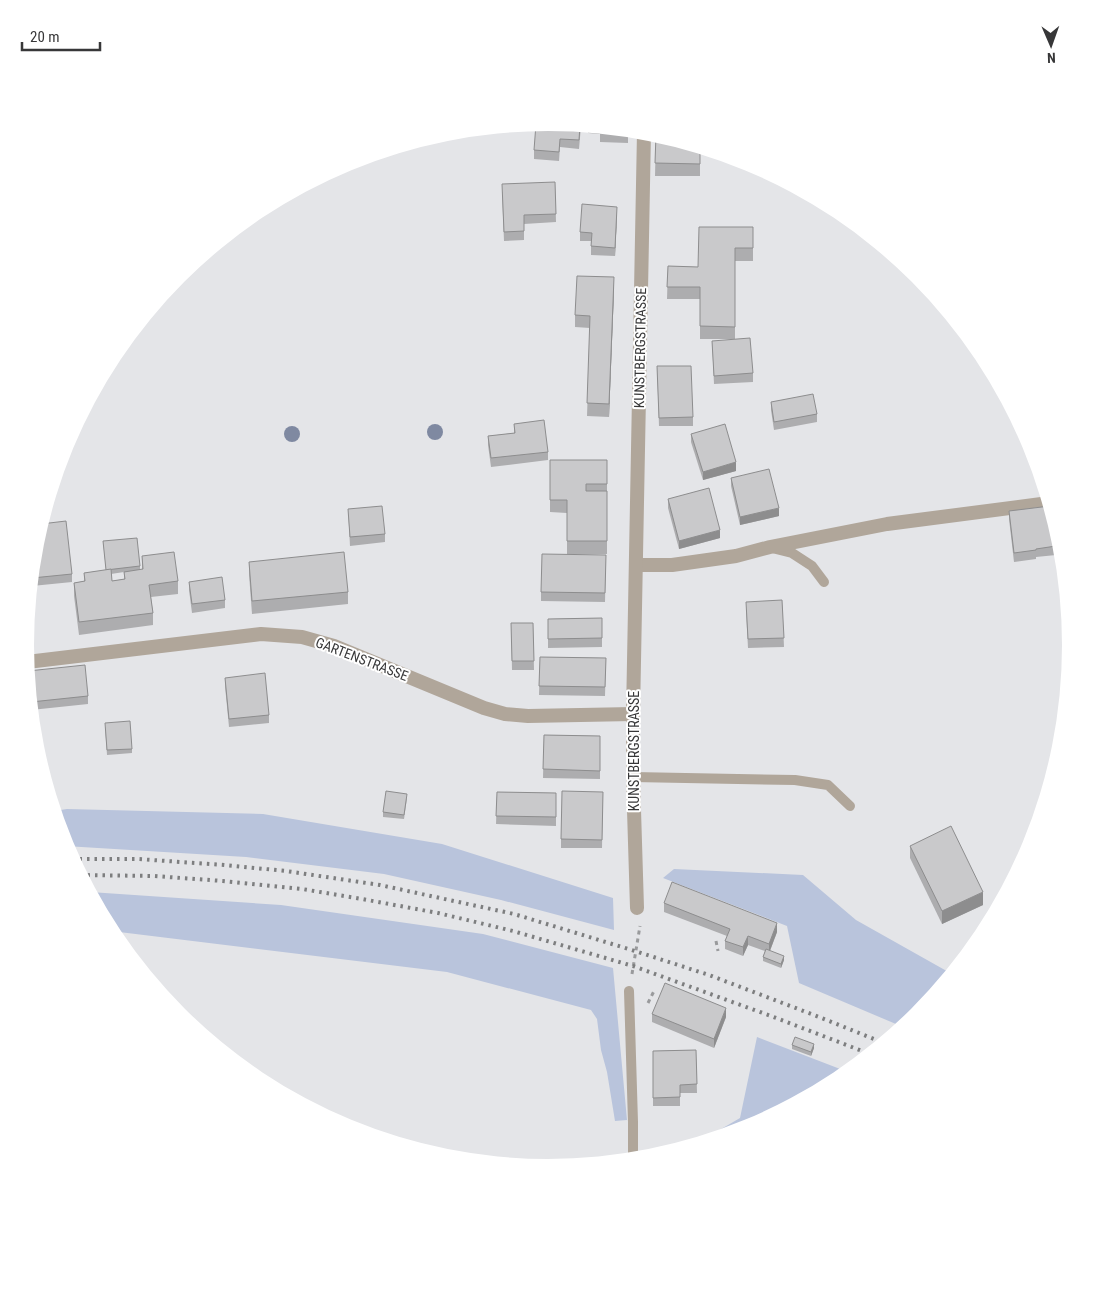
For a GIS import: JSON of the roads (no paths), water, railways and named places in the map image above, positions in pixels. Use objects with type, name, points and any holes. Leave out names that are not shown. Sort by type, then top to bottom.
[{"type":"street","name":"KUNSTBERGSTRASSE","points":[[637,908],[632,777],[644,140]]},
{"type":"street","points":[[636,565],[672,565],[736,556],[770,547],[887,524],[1042,504]]},
{"type":"street","name":"GARTENSTRASSE","points":[[34,661],[262,634],[302,637],[334,646],[505,714],[528,716],[633,714]]},
{"type":"lane","points":[[770,547],[792,553],[812,566],[824,582]]},
{"type":"lane","points":[[632,777],[795,780],[828,785],[850,806]]},
{"type":"lane","points":[[629,992],[633,1152]]},
{"type":"railway","points":[[81,859],[138,859],[286,871],[380,885],[514,914],[709,975],[877,1040]]},
{"type":"railway","points":[[88,875],[154,876],[302,889],[438,913],[513,931],[633,966],[863,1051]]}]
